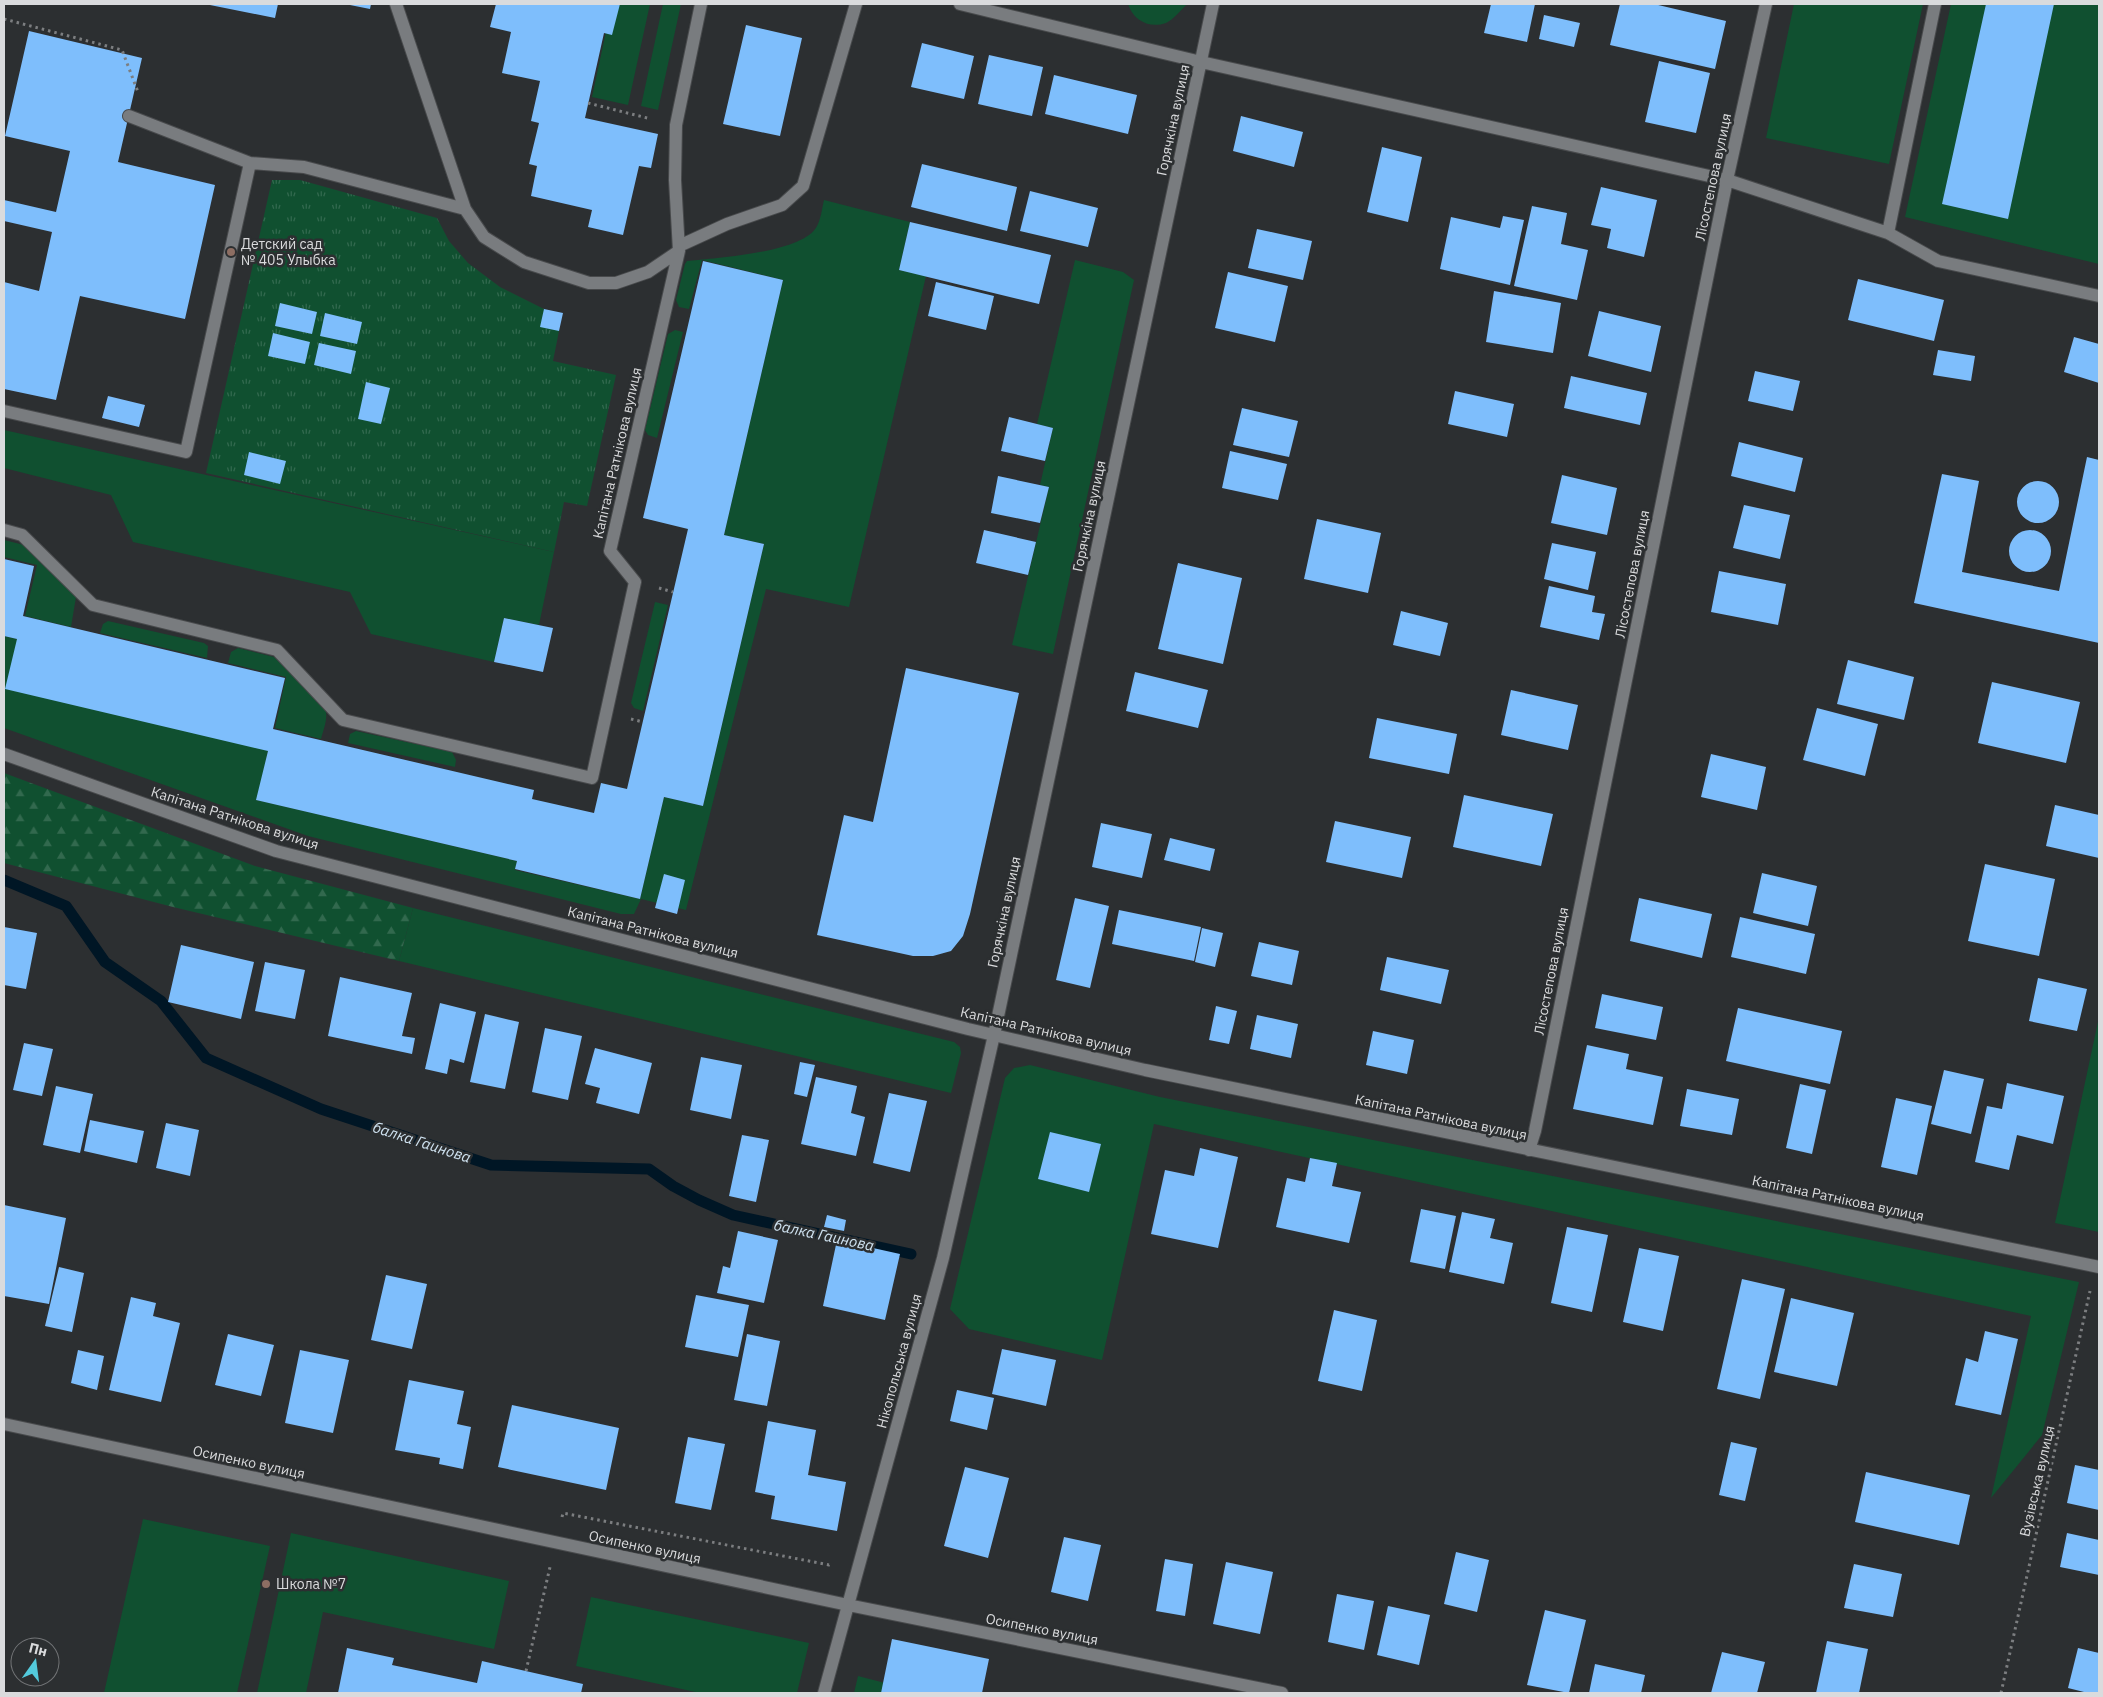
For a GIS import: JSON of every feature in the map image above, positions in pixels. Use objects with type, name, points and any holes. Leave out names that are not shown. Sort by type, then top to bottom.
[{"type":"street","points":[[396,4],[465,209],[484,238],[524,262],[589,283],[616,283],[648,272],[679,248],[727,224],[782,205],[803,186],[856,4]]},
{"type":"street","name":"Капітана Ратнікова вулиця","points":[[4,530],[22,535],[93,606],[277,650],[343,720],[592,778],[635,582],[610,551],[679,248],[675,180],[676,125],[701,4]]},
{"type":"street","points":[[960,4],[1201,62],[1727,180],[1888,233],[1938,261],[2099,296]]},
{"type":"street","name":"Горячкіна вулиця","points":[[994,1035],[1213,4]]},
{"type":"street","name":"Лісостепова вулиця","points":[[1529,1150],[1535,1132],[1727,180],[1766,4]]},
{"type":"street","points":[[1888,233],[1935,4]]},
{"type":"street","points":[[129,116],[250,163],[304,167],[465,209]]},
{"type":"street","points":[[4,411],[186,452],[250,163]]},
{"type":"street","name":"Капітана Ратнікова вулиця","points":[[4,754],[276,851],[994,1035],[1145,1070],[2099,1267]]},
{"type":"street","name":"Нікопольська вулиця","points":[[824,1693],[943,1258],[994,1035]]},
{"type":"street","name":"Осипенко вулиця","points":[[4,1424],[848,1605],[1282,1693]]},
{"type":"path","points":[[4,19],[122,50],[151,125]]},
{"type":"path","points":[[588,103],[676,125]]},
{"type":"path","name":"Вузівська вулиця","points":[[2001,1693],[2092,1283]]},
{"type":"path","points":[[526,1671],[563,1514],[828,1565],[836,1561]]},
{"type":"green space","points":[[606,4],[650,4],[628,105],[592,97],[610,13]]},
{"type":"green space","points":[[663,4],[681,4],[658,110],[641,106]]},
{"type":"green space","points":[[1128,4],[1187,4],[1175,17],[1166,23],[1154,25],[1138,19],[1130,10]]},
{"type":"green space","points":[[1794,4],[1923,4],[1889,164],[1766,138]]},
{"type":"green space","points":[[1951,4],[2099,4],[2099,264],[1905,217]]},
{"type":"green space","points":[[272,180],[300,180],[437,218],[449,241],[468,263],[500,287],[544,309],[559,331],[553,361],[616,375],[587,506],[564,502],[554,552],[206,473]]},
{"type":"green space","points":[[824,200],[910,222],[899,270],[926,276],[849,607],[766,589],[686,910],[641,899],[634,914],[621,914],[308,836],[4,728],[4,636],[17,639],[268,751],[257,800],[517,861],[515,870],[640,899],[664,797],[703,806],[764,544],[724,535],[783,280],[702,260],[689,309],[679,307],[676,300],[685,264],[687,261],[737,256],[778,248],[795,242],[809,235],[817,226]]},
{"type":"green space","points":[[1075,260],[1123,272],[1134,280],[1053,654],[1012,645],[1049,487],[1040,485],[1053,428],[1037,424]]},
{"type":"green space","points":[[675,330],[683,332],[657,438],[648,435],[645,430],[668,334]]},
{"type":"green space","points":[[4,430],[554,552],[539,625],[504,618],[494,662],[371,634],[350,592],[133,542],[111,495],[4,468]]},
{"type":"green space","points":[[4,540],[24,545],[76,597],[71,627],[25,616],[37,565],[4,557]]},
{"type":"green space","points":[[655,602],[668,605],[643,711],[634,708],[631,703]]},
{"type":"green space","points":[[108,621],[204,643],[208,646],[207,658],[100,633],[103,624]]},
{"type":"green space","points":[[238,648],[274,657],[323,705],[326,717],[321,739],[275,728],[286,677],[228,663],[231,652]]},
{"type":"green space","points":[[356,731],[452,752],[456,760],[455,767],[348,743],[350,734]]},
{"type":"green space","points":[[4,773],[255,866],[413,908],[399,961],[173,907],[4,863]]},
{"type":"green space","points":[[413,908],[954,1042],[960,1047],[961,1053],[951,1093],[399,961]]},
{"type":"green space","points":[[2099,1017],[2099,1232],[2055,1223]]},
{"type":"green space","points":[[1030,1065],[1160,1097],[2079,1282],[2042,1435],[1991,1498],[2031,1316],[1154,1124],[1102,1360],[969,1329],[950,1309],[1005,1078],[1014,1068]]},
{"type":"green space","points":[[143,1519],[270,1546],[237,1693],[104,1693]]},
{"type":"green space","points":[[291,1533],[509,1581],[494,1649],[323,1612],[306,1693],[257,1693]]},
{"type":"green space","points":[[591,1597],[809,1643],[797,1693],[700,1693],[576,1666]]},
{"type":"green space","points":[[858,1676],[885,1683],[883,1693],[854,1693]]},
{"type":"building","points":[[205,4],[278,4],[275,18]]},
{"type":"building","points":[[345,4],[371,4],[370,9]]},
{"type":"building","points":[[496,4],[620,4],[612,35],[604,33],[585,118],[658,134],[651,168],[639,166],[623,235],[588,227],[592,210],[531,196],[537,166],[529,164],[539,123],[531,121],[540,81],[502,73],[511,32],[490,27]]},
{"type":"building","points":[[1491,4],[1535,4],[1527,42],[1484,33]]},
{"type":"building","points":[[1620,4],[1654,4],[1726,21],[1715,69],[1610,45]]},
{"type":"building","points":[[1986,4],[2054,4],[2008,219],[1942,204]]},
{"type":"building","points":[[1544,15],[1580,23],[1574,47],[1539,39]]},
{"type":"building","points":[[746,25],[802,38],[780,136],[723,124]]},
{"type":"building","points":[[29,31],[142,58],[118,162],[215,185],[185,319],[80,296],[56,400],[4,389],[4,282],[39,291],[52,232],[4,221],[4,200],[56,212],[70,151],[5,136]]},
{"type":"building","points":[[922,43],[974,56],[964,99],[911,87]]},
{"type":"building","points":[[989,55],[1043,67],[1032,116],[978,104]]},
{"type":"building","points":[[1659,61],[1710,73],[1696,133],[1645,122]]},
{"type":"building","points":[[1054,75],[1137,95],[1128,134],[1045,114]]},
{"type":"building","points":[[1241,116],[1303,132],[1294,167],[1233,151]]},
{"type":"building","points":[[1382,147],[1422,157],[1408,222],[1367,212]]},
{"type":"building","points":[[922,164],[1017,187],[1007,231],[911,207]]},
{"type":"building","points":[[1601,187],[1657,200],[1644,257],[1607,248],[1611,229],[1591,225]]},
{"type":"building","points":[[1030,191],[1098,208],[1088,247],[1020,231]]},
{"type":"building","points":[[1532,206],[1567,213],[1561,244],[1588,250],[1577,300],[1514,286]]},
{"type":"building","points":[[1503,216],[1524,220],[1510,285],[1440,269],[1451,217],[1500,228]]},
{"type":"building","points":[[910,222],[1051,255],[1039,304],[899,270]]},
{"type":"building","points":[[1257,229],[1312,241],[1303,280],[1248,268]]},
{"type":"building","points":[[703,261],[783,280],[724,535],[764,544],[703,806],[664,797],[640,899],[515,869],[517,861],[256,800],[268,751],[5,689],[17,639],[4,636],[4,559],[34,566],[23,616],[285,678],[273,729],[534,790],[532,799],[594,813],[601,783],[627,789],[688,529],[643,518]]},
{"type":"building","points":[[1228,272],[1288,286],[1275,342],[1215,328]]},
{"type":"building","points":[[1858,279],[1944,300],[1934,341],[1848,320]]},
{"type":"building","points":[[936,282],[994,296],[986,330],[928,316]]},
{"type":"building","points":[[1494,291],[1561,303],[1553,353],[1486,342]]},
{"type":"building","points":[[280,303],[317,312],[312,334],[275,326]]},
{"type":"building","points":[[544,309],[563,313],[559,331],[540,327]]},
{"type":"building","points":[[1599,311],[1661,326],[1651,372],[1588,356]]},
{"type":"building","points":[[325,313],[362,322],[357,344],[320,336]]},
{"type":"building","points":[[273,333],[310,342],[305,364],[268,356]]},
{"type":"building","points":[[2074,337],[2099,344],[2099,383],[2064,372]]},
{"type":"building","points":[[319,343],[356,351],[351,374],[314,365]]},
{"type":"building","points":[[1938,350],[1975,356],[1971,381],[1933,375]]},
{"type":"building","points":[[1755,371],[1800,381],[1793,411],[1748,401]]},
{"type":"building","points":[[1571,376],[1647,393],[1640,425],[1564,408]]},
{"type":"building","points":[[366,382],[390,388],[381,424],[358,419]]},
{"type":"building","points":[[1455,391],[1514,404],[1507,437],[1448,424]]},
{"type":"building","points":[[108,396],[145,405],[139,427],[102,418]]},
{"type":"building","points":[[1242,408],[1298,421],[1289,457],[1233,445]]},
{"type":"building","points":[[1009,417],[1053,428],[1045,461],[1001,451]]},
{"type":"building","points":[[1739,442],[1803,458],[1795,492],[1731,476]]},
{"type":"building","points":[[1230,451],[1287,464],[1278,500],[1222,488]]},
{"type":"building","points":[[249,452],[286,461],[280,484],[244,475]]},
{"type":"building","points":[[2087,457],[2099,460],[2099,643],[1914,603],[1942,474],[1979,481],[1962,572],[2059,591]]},
{"type":"building","points":[[1562,475],[1617,488],[1607,535],[1551,523]]},
{"type":"building","points":[[998,476],[1049,487],[1040,523],[991,513]]},
{"type":"building","points":[[2042,481],[2050,484],[2056,490],[2059,502],[2056,514],[2050,520],[2034,523],[2026,520],[2020,514],[2017,498],[2020,490],[2026,484]]},
{"type":"building","points":[[1744,505],[1790,515],[1780,559],[1733,548]]},
{"type":"building","points":[[1317,519],[1381,533],[1368,593],[1304,579]]},
{"type":"building","points":[[984,530],[1036,542],[1028,575],[976,563]]},
{"type":"building","points":[[2034,530],[2042,533],[2048,539],[2051,551],[2048,563],[2042,569],[2026,572],[2018,569],[2012,563],[2009,547],[2012,539],[2018,533]]},
{"type":"building","points":[[1552,543],[1596,552],[1588,590],[1544,579]]},
{"type":"building","points":[[1178,563],[1242,578],[1223,664],[1158,649]]},
{"type":"building","points":[[1719,571],[1786,584],[1778,625],[1711,612]]},
{"type":"building","points":[[1549,586],[1595,596],[1592,612],[1605,614],[1599,640],[1540,627]]},
{"type":"building","points":[[1401,611],[1448,623],[1440,656],[1393,645]]},
{"type":"building","points":[[504,618],[553,628],[543,672],[494,662]]},
{"type":"building","points":[[1848,660],[1914,677],[1904,720],[1837,704]]},
{"type":"building","points":[[906,668],[1019,693],[970,914],[963,936],[951,951],[933,956],[913,956],[817,935],[844,815],[873,822]]},
{"type":"building","points":[[1135,672],[1208,690],[1198,728],[1126,711]]},
{"type":"building","points":[[1992,682],[2080,702],[2066,763],[1978,743]]},
{"type":"building","points":[[1511,690],[1578,705],[1568,750],[1501,735]]},
{"type":"building","points":[[1817,708],[1878,724],[1865,776],[1803,760]]},
{"type":"building","points":[[1377,718],[1457,734],[1449,774],[1369,758]]},
{"type":"building","points":[[1711,754],[1766,767],[1757,810],[1701,797]]},
{"type":"building","points":[[1464,795],[1553,814],[1541,866],[1453,847]]},
{"type":"building","points":[[2055,805],[2099,815],[2099,858],[2046,846]]},
{"type":"building","points":[[1335,821],[1411,837],[1402,878],[1326,862]]},
{"type":"building","points":[[1101,823],[1152,834],[1142,878],[1092,867]]},
{"type":"building","points":[[1170,838],[1215,849],[1210,871],[1164,860]]},
{"type":"building","points":[[1985,864],[2055,879],[2039,956],[1968,941]]},
{"type":"building","points":[[1762,873],[1817,886],[1808,926],[1753,913]]},
{"type":"building","points":[[664,874],[685,880],[677,914],[655,908]]},
{"type":"building","points":[[1075,898],[1109,906],[1090,988],[1056,980]]},
{"type":"building","points":[[1639,898],[1712,914],[1702,958],[1630,941]]},
{"type":"building","points":[[1119,910],[1201,927],[1194,961],[1112,944]]},
{"type":"building","points":[[1740,917],[1815,934],[1806,974],[1731,957]]},
{"type":"building","points":[[4,927],[37,933],[26,989],[4,985]]},
{"type":"building","points":[[1202,928],[1223,933],[1215,967],[1195,962]]},
{"type":"building","points":[[1259,942],[1299,951],[1292,985],[1251,976]]},
{"type":"building","points":[[181,945],[254,962],[241,1019],[168,1002]]},
{"type":"building","points":[[1387,957],[1449,970],[1441,1004],[1380,990]]},
{"type":"building","points":[[265,962],[305,970],[295,1019],[255,1011]]},
{"type":"building","points":[[340,977],[412,993],[402,1036],[415,1038],[412,1054],[328,1036]]},
{"type":"building","points":[[2038,978],[2087,989],[2077,1031],[2029,1021]]},
{"type":"building","points":[[1602,994],[1663,1007],[1656,1040],[1595,1028]]},
{"type":"building","points":[[440,1003],[476,1012],[464,1063],[450,1059],[447,1074],[425,1069]]},
{"type":"building","points":[[1216,1006],[1237,1011],[1229,1044],[1209,1040]]},
{"type":"building","points":[[1738,1008],[1842,1031],[1830,1084],[1726,1061]]},
{"type":"building","points":[[485,1014],[519,1022],[505,1089],[470,1082]]},
{"type":"building","points":[[1257,1015],[1298,1024],[1291,1058],[1250,1049]]},
{"type":"building","points":[[545,1028],[582,1036],[568,1100],[532,1092]]},
{"type":"building","points":[[1373,1031],[1414,1040],[1407,1074],[1366,1065]]},
{"type":"building","points":[[24,1043],[53,1049],[42,1096],[13,1090]]},
{"type":"building","points":[[1587,1045],[1629,1054],[1626,1069],[1663,1077],[1653,1125],[1573,1109]]},
{"type":"building","points":[[595,1048],[652,1063],[639,1114],[596,1103],[600,1088],[585,1084]]},
{"type":"building","points":[[701,1057],[742,1065],[731,1119],[690,1110]]},
{"type":"building","points":[[800,1062],[815,1065],[807,1097],[794,1094]]},
{"type":"building","points":[[1944,1070],[1984,1079],[1971,1134],[1931,1124]]},
{"type":"building","points":[[816,1077],[857,1086],[851,1113],[865,1117],[856,1156],[801,1144]]},
{"type":"building","points":[[2007,1083],[2064,1096],[2053,1144],[2017,1135],[2009,1170],[1975,1162],[1987,1106],[2002,1109]]},
{"type":"building","points":[[1800,1084],[1826,1090],[1812,1154],[1786,1148]]},
{"type":"building","points":[[56,1086],[93,1094],[80,1153],[43,1145]]},
{"type":"building","points":[[1687,1089],[1739,1099],[1732,1135],[1680,1126]]},
{"type":"building","points":[[889,1093],[927,1101],[910,1172],[873,1163]]},
{"type":"building","points":[[1896,1098],[1932,1106],[1917,1175],[1881,1167]]},
{"type":"building","points":[[90,1120],[144,1131],[137,1163],[84,1151]]},
{"type":"building","points":[[166,1123],[199,1130],[190,1176],[156,1168]]},
{"type":"building","points":[[1050,1132],[1101,1144],[1089,1192],[1038,1179]]},
{"type":"building","points":[[742,1135],[769,1140],[756,1202],[729,1196]]},
{"type":"building","points":[[1200,1148],[1238,1157],[1218,1248],[1151,1234],[1165,1170],[1194,1176]]},
{"type":"building","points":[[1310,1158],[1337,1163],[1332,1186],[1361,1192],[1349,1243],[1276,1227],[1287,1178],[1305,1182]]},
{"type":"building","points":[[4,1205],[66,1218],[49,1304],[4,1296]]},
{"type":"building","points":[[1421,1209],[1456,1216],[1445,1269],[1410,1262]]},
{"type":"building","points":[[1462,1212],[1495,1219],[1490,1238],[1513,1243],[1504,1284],[1449,1272]]},
{"type":"building","points":[[827,1215],[846,1220],[844,1231],[824,1227]]},
{"type":"building","points":[[1567,1227],[1608,1235],[1592,1312],[1551,1303]]},
{"type":"building","points":[[738,1231],[778,1240],[764,1303],[717,1293],[723,1266],[730,1268]]},
{"type":"building","points":[[837,1240],[900,1254],[885,1320],[823,1306]]},
{"type":"building","points":[[1639,1248],[1679,1256],[1663,1331],[1623,1322]]},
{"type":"building","points":[[59,1267],[84,1273],[72,1332],[45,1326]]},
{"type":"building","points":[[386,1275],[427,1284],[412,1349],[371,1340]]},
{"type":"building","points":[[1742,1279],[1785,1289],[1760,1399],[1717,1389]]},
{"type":"building","points":[[696,1295],[749,1305],[738,1357],[685,1347]]},
{"type":"building","points":[[131,1297],[156,1303],[153,1316],[180,1323],[161,1402],[109,1390]]},
{"type":"building","points":[[1791,1298],[1854,1313],[1837,1386],[1774,1372]]},
{"type":"building","points":[[1334,1310],[1377,1320],[1362,1391],[1318,1381]]},
{"type":"building","points":[[1985,1331],[2018,1339],[2001,1415],[1955,1405],[1966,1358],[1978,1362]]},
{"type":"building","points":[[228,1334],[274,1345],[261,1396],[215,1385]]},
{"type":"building","points":[[747,1334],[780,1341],[767,1406],[734,1400]]},
{"type":"building","points":[[1002,1349],[1056,1360],[1046,1406],[992,1394]]},
{"type":"building","points":[[78,1350],[104,1356],[97,1390],[71,1383]]},
{"type":"building","points":[[300,1350],[349,1360],[333,1433],[285,1423]]},
{"type":"building","points":[[409,1380],[464,1391],[457,1424],[471,1427],[463,1469],[439,1464],[440,1458],[395,1450]]},
{"type":"building","points":[[957,1390],[994,1398],[987,1430],[950,1421]]},
{"type":"building","points":[[512,1405],[619,1428],[606,1490],[498,1467]]},
{"type":"building","points":[[768,1421],[816,1430],[808,1475],[846,1482],[837,1531],[771,1519],[775,1496],[755,1492]]},
{"type":"building","points":[[688,1437],[725,1444],[711,1510],[675,1503]]},
{"type":"building","points":[[1731,1442],[1757,1448],[1745,1501],[1719,1495]]},
{"type":"building","points":[[2075,1465],[2099,1470],[2099,1510],[2067,1503]]},
{"type":"building","points":[[965,1467],[1009,1478],[988,1558],[944,1546]]},
{"type":"building","points":[[1866,1472],[1970,1495],[1959,1545],[1855,1522]]},
{"type":"building","points":[[2067,1533],[2099,1540],[2099,1575],[2060,1567]]},
{"type":"building","points":[[1064,1537],[1101,1545],[1088,1601],[1051,1592]]},
{"type":"building","points":[[1456,1552],[1489,1560],[1477,1612],[1444,1604]]},
{"type":"building","points":[[1165,1559],[1193,1564],[1185,1616],[1156,1611]]},
{"type":"building","points":[[1226,1562],[1273,1572],[1260,1634],[1213,1624]]},
{"type":"building","points":[[1854,1564],[1902,1574],[1893,1617],[1844,1608]]},
{"type":"building","points":[[1337,1594],[1374,1601],[1364,1650],[1328,1642]]},
{"type":"building","points":[[1388,1606],[1430,1615],[1419,1665],[1377,1655]]},
{"type":"building","points":[[1545,1610],[1586,1620],[1569,1693],[1527,1685]]},
{"type":"building","points":[[892,1639],[989,1659],[982,1693],[881,1693]]},
{"type":"building","points":[[1827,1641],[1868,1649],[1859,1693],[1816,1693]]},
{"type":"building","points":[[347,1648],[394,1658],[392,1665],[477,1683],[482,1661],[583,1684],[581,1693],[338,1693]]},
{"type":"building","points":[[2078,1648],[2099,1653],[2099,1693],[2088,1693],[2068,1688]]},
{"type":"building","points":[[1722,1652],[1765,1662],[1757,1693],[1711,1693]]},
{"type":"building","points":[[1595,1664],[1645,1675],[1641,1693],[1589,1693]]},
{"type":"waterway","name":"балка Гаинова","points":[[4,880],[66,906],[105,962],[161,1001],[206,1058],[321,1109],[491,1165],[649,1169],[673,1186],[733,1215],[911,1254]]},
{"type":"place","name":"Детский сад № 405 Улыбка","points":[[231,252]]},
{"type":"place","name":"Школа №7","points":[[266,1584]]}]
